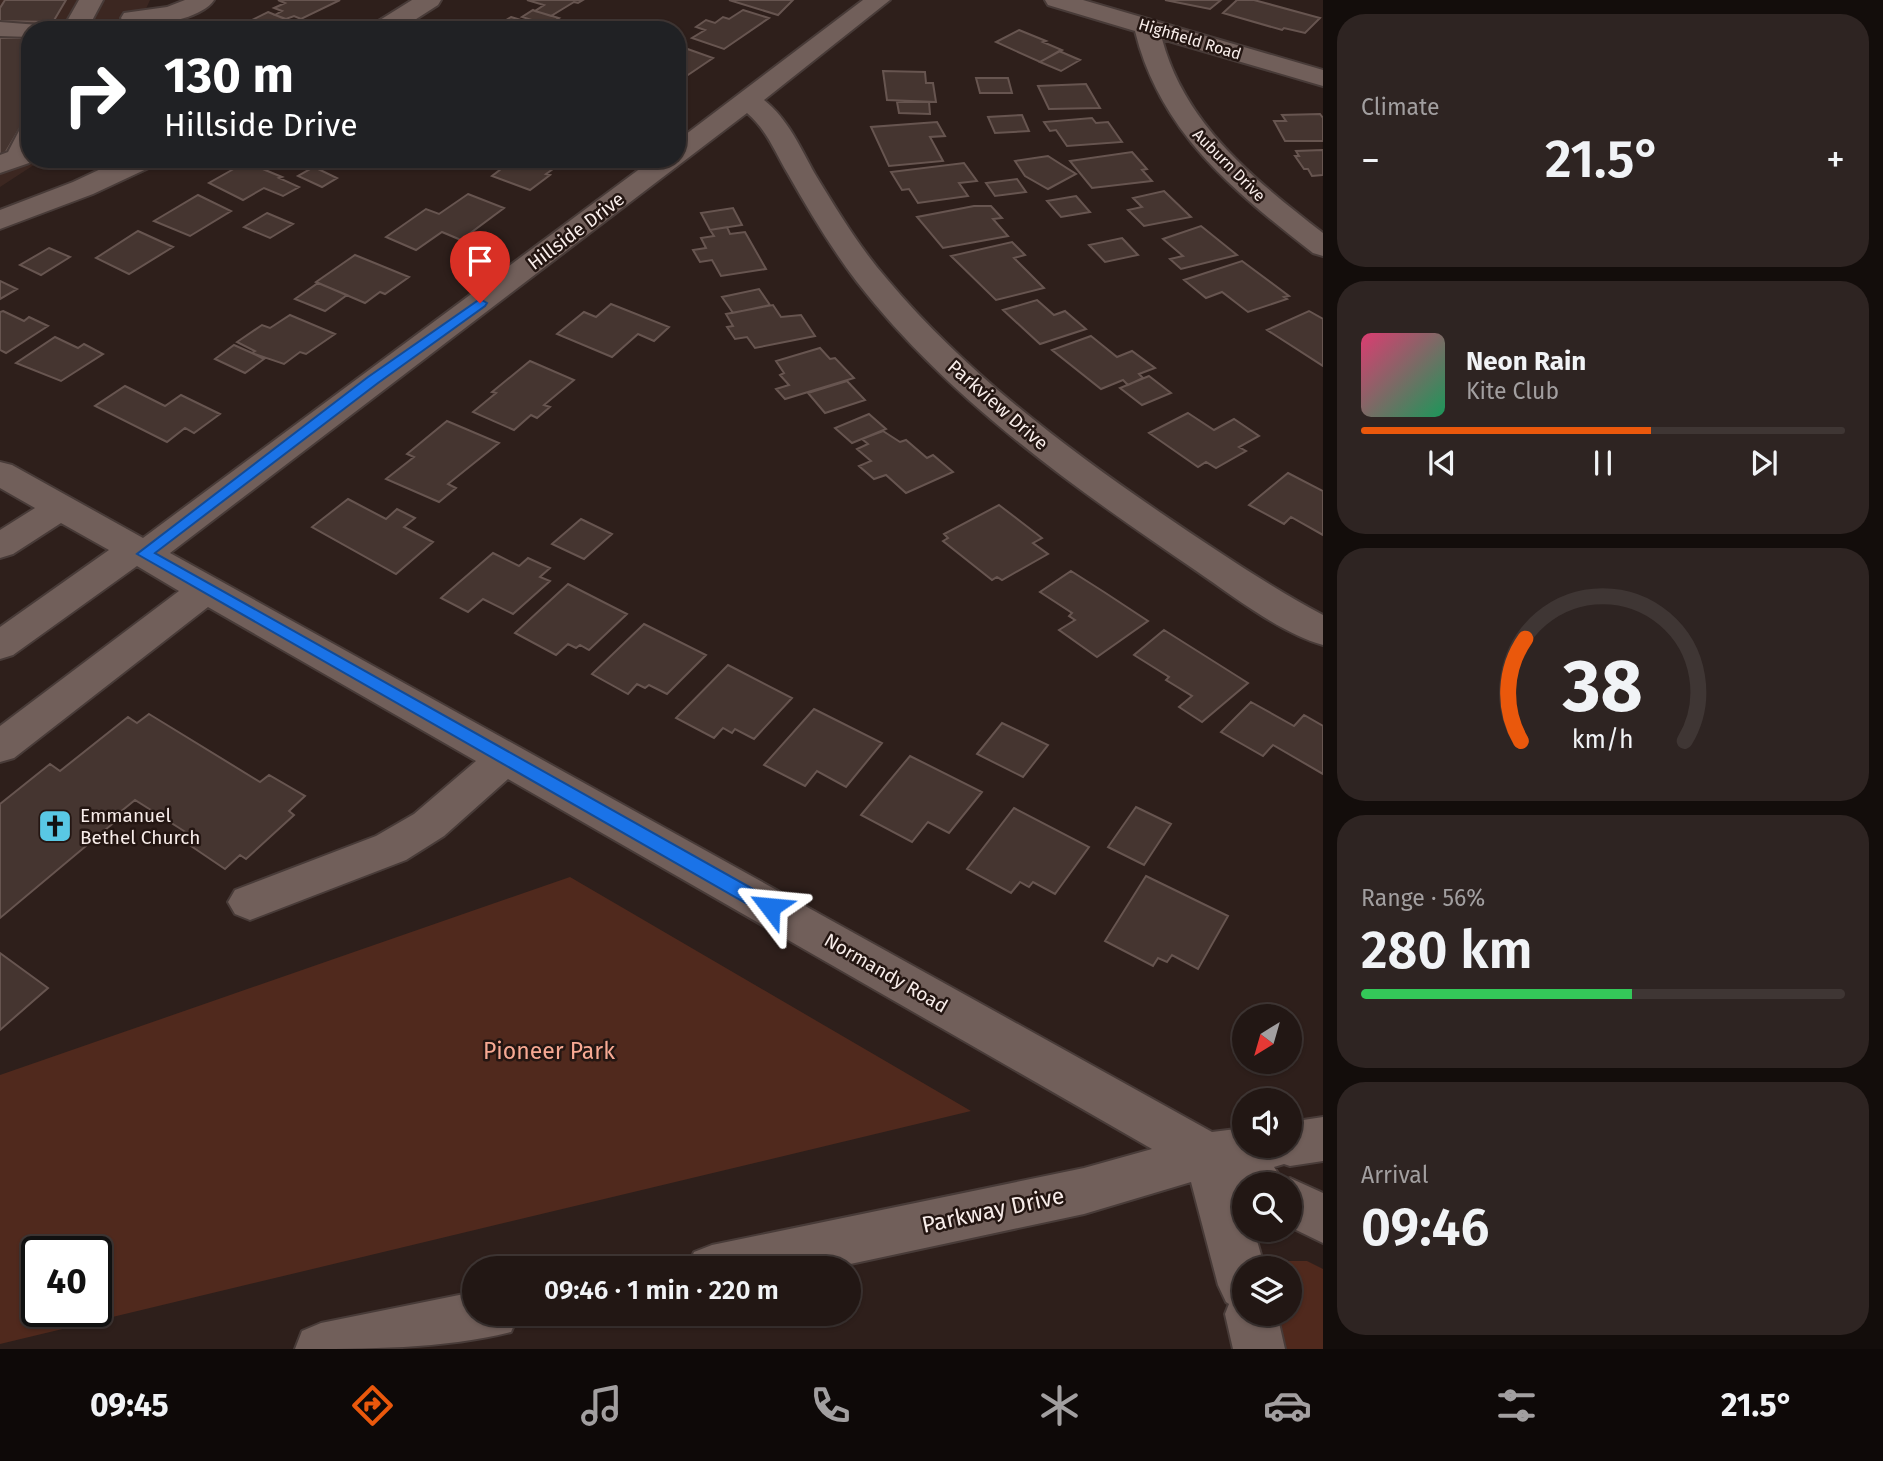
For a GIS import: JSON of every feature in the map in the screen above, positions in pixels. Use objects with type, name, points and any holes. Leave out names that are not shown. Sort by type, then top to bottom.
[{"type":"street","points":[[79,21],[91,0]]},
{"type":"street","points":[[133,18],[154,17],[181,10],[202,0]]},
{"type":"street","points":[[395,21],[429,0]]},
{"type":"street","points":[[686,148],[749,102],[878,0]]},
{"type":"street","name":"Highfield Road","points":[[1057,0],[1323,78]]},
{"type":"street","name":"Auburn Drive","points":[[1146,25],[1151,54],[1161,80],[1187,124],[1247,186],[1323,247]]},
{"type":"street","points":[[0,29],[21,30]]},
{"type":"street","name":"Parkview Drive","points":[[749,102],[769,116],[832,223],[872,281],[916,333],[974,387],[1051,452],[1139,515],[1203,559],[1323,632]]},
{"type":"street","points":[[0,164],[19,157],[21,153]]},
{"type":"street","points":[[0,220],[83,188],[126,168]]},
{"type":"street","name":"Hillside Drive","points":[[0,646],[140,551],[659,168]]},
{"type":"street","name":"Normandy Road","points":[[0,473],[1237,1172]]},
{"type":"street","points":[[0,546],[61,507]]},
{"type":"street","points":[[0,747],[206,589]]},
{"type":"street","points":[[250,902],[391,848],[438,818],[506,758]]},
{"type":"street","points":[[1302,1142],[1323,1139]]},
{"type":"street","name":"Parkway Drive","points":[[774,1256],[1084,1191],[1208,1155],[1232,1152]]},
{"type":"street","points":[[1208,1155],[1236,1256]]},
{"type":"street","points":[[1302,1209],[1323,1220]]},
{"type":"street","points":[[321,1349],[388,1343],[462,1323]]},
{"type":"street","points":[[1254,1326],[1259,1349]]},
{"type":"shaded area","points":[[0,0],[150,0],[140,21],[21,21],[21,168],[29,168],[0,187]]},
{"type":"green space","name":"Pioneer Park","points":[[570,877],[971,1111],[112,1317],[112,1236],[21,1236],[21,1327],[71,1327],[0,1344],[0,1075]]},
{"type":"green space","points":[[1302,1261],[1307,1261],[1323,1269],[1323,1349],[1282,1349],[1277,1326],[1302,1326]]},
{"type":"building","points":[[5,0],[66,0],[54,21],[0,21],[0,8]]},
{"type":"building","points":[[278,0],[340,0],[301,19],[294,16],[286,19],[275,15],[282,11],[274,8],[285,3]]},
{"type":"building","points":[[527,0],[583,0],[574,2],[551,16],[535,11],[544,5]]},
{"type":"building","points":[[729,0],[793,0],[778,15]]},
{"type":"building","points":[[1165,0],[1221,0],[1210,9]]},
{"type":"building","points":[[1237,0],[1254,0],[1320,18],[1305,33],[1284,28],[1282,30],[1223,13]]},
{"type":"building","points":[[533,10],[559,18],[554,21],[535,21],[522,17]]},
{"type":"building","points":[[743,10],[769,18],[724,49],[692,38],[705,30],[696,27],[706,20],[715,23],[723,17],[729,19]]},
{"type":"building","points":[[268,12],[290,21],[250,21]]},
{"type":"building","points":[[511,17],[524,21],[505,21]]},
{"type":"building","points":[[1019,30],[1062,50],[1040,62],[996,42]]},
{"type":"building","points":[[0,38],[21,38],[21,126],[4,155],[0,155]]},
{"type":"building","points":[[686,48],[713,58],[686,76]]},
{"type":"building","points":[[1059,51],[1080,60],[1061,71],[1040,62]]},
{"type":"building","points":[[883,71],[925,72],[926,83],[933,83],[936,102],[887,100]]},
{"type":"building","points":[[976,78],[1008,78],[1012,93],[980,93]]},
{"type":"building","points":[[1086,84],[1100,108],[1049,109],[1038,86]]},
{"type":"building","points":[[897,102],[929,102],[930,114],[899,113]]},
{"type":"building","points":[[1320,114],[1323,118],[1323,141],[1285,141],[1274,121],[1286,121],[1282,115]]},
{"type":"building","points":[[1022,115],[1029,131],[995,133],[988,117]]},
{"type":"building","points":[[1092,118],[1096,123],[1108,122],[1122,142],[1067,146],[1056,130],[1050,131],[1044,122]]},
{"type":"building","points":[[937,122],[945,136],[930,137],[943,161],[889,166],[871,127]]},
{"type":"building","points":[[1323,150],[1323,175],[1312,176],[1295,156],[1299,156],[1296,151]]},
{"type":"building","points":[[1132,152],[1147,169],[1142,170],[1152,181],[1092,188],[1070,161]]},
{"type":"building","points":[[1048,156],[1076,174],[1048,189],[1025,176],[1015,161]]},
{"type":"building","points":[[964,163],[977,181],[959,183],[968,196],[918,203],[909,189],[902,190],[891,172]]},
{"type":"building","points":[[235,168],[260,168],[299,187],[283,196],[264,188],[243,200],[209,183]]},
{"type":"building","points":[[316,168],[337,178],[322,187],[298,176]]},
{"type":"building","points":[[498,168],[554,168],[546,174],[550,175],[530,190],[492,176],[501,169]]},
{"type":"building","points":[[1017,179],[1026,192],[995,196],[986,183]]},
{"type":"building","points":[[1164,191],[1191,217],[1144,226],[1128,210],[1142,207],[1133,198]]},
{"type":"building","points":[[468,194],[504,208],[461,240],[442,232],[416,250],[386,237],[426,209],[439,214]]},
{"type":"building","points":[[198,195],[231,211],[190,236],[154,221]]},
{"type":"building","points":[[1076,196],[1090,212],[1061,217],[1047,201]]},
{"type":"building","points":[[974,206],[991,206],[1002,218],[993,219],[1008,236],[943,248],[917,217]]},
{"type":"building","points":[[733,208],[742,225],[710,230],[701,213]]},
{"type":"building","points":[[267,213],[293,224],[270,238],[244,227]]},
{"type":"building","points":[[1201,226],[1237,255],[1181,269],[1170,259],[1183,256],[1163,239]]},
{"type":"building","points":[[727,227],[730,234],[745,232],[766,269],[721,276],[712,260],[700,262],[693,250],[706,248],[701,238],[714,236],[710,230]]},
{"type":"building","points":[[138,231],[173,247],[129,274],[96,258]]},
{"type":"building","points":[[1122,238],[1138,255],[1105,262],[1089,245]]},
{"type":"building","points":[[1012,242],[1025,255],[1014,258],[1044,288],[996,300],[951,256]]},
{"type":"building","points":[[49,248],[70,257],[41,275],[20,265]]},
{"type":"building","points":[[355,255],[409,277],[385,294],[380,292],[365,303],[316,282]]},
{"type":"building","points":[[1242,261],[1289,296],[1284,297],[1287,299],[1248,312],[1222,292],[1206,298],[1184,280]]},
{"type":"building","points":[[0,281],[17,289],[0,299]]},
{"type":"building","points":[[318,283],[347,295],[325,311],[295,299]]},
{"type":"building","points":[[759,289],[770,305],[733,313],[722,297]]},
{"type":"building","points":[[1037,300],[1054,315],[1065,311],[1086,329],[1040,344],[1003,310]]},
{"type":"building","points":[[611,304],[669,327],[654,341],[638,334],[612,357],[557,334],[584,312],[596,317]]},
{"type":"building","points":[[773,305],[781,317],[801,315],[815,336],[755,348],[747,337],[735,339],[727,327],[733,326],[726,314]]},
{"type":"building","points":[[1309,311],[1323,319],[1323,366],[1267,330]]},
{"type":"building","points":[[0,312],[24,321],[29,317],[48,326],[6,353],[0,350]]},
{"type":"building","points":[[290,315],[335,334],[306,354],[300,352],[284,364],[252,353],[255,351],[237,342],[262,325],[270,328]]},
{"type":"building","points":[[1091,336],[1117,357],[1132,351],[1155,368],[1139,374],[1143,378],[1128,385],[1123,380],[1101,389],[1052,350]]},
{"type":"building","points":[[55,337],[78,348],[84,344],[103,354],[61,381],[16,363]]},
{"type":"building","points":[[234,345],[264,359],[245,373],[215,359]]},
{"type":"building","points":[[820,348],[830,359],[835,358],[854,378],[785,399],[776,389],[789,385],[780,375],[784,373],[776,361]]},
{"type":"building","points":[[530,361],[574,380],[544,405],[550,407],[537,418],[531,415],[514,430],[473,412],[496,393],[492,392]]},
{"type":"building","points":[[1149,376],[1171,393],[1142,405],[1120,388]]},
{"type":"building","points":[[847,381],[865,400],[825,413],[808,393]]},
{"type":"building","points":[[125,386],[165,406],[181,395],[220,414],[194,433],[185,428],[167,442],[95,406]]},
{"type":"building","points":[[1188,413],[1214,430],[1234,419],[1259,436],[1239,447],[1246,451],[1216,468],[1206,462],[1198,467],[1149,433]]},
{"type":"building","points":[[869,414],[886,429],[852,443],[835,428]]},
{"type":"building","points":[[447,421],[499,443],[448,484],[456,488],[439,502],[386,479],[414,457],[407,454]]},
{"type":"building","points":[[883,431],[900,442],[906,440],[927,458],[933,455],[953,472],[906,493],[886,475],[874,479],[859,466],[871,461],[857,449],[868,444],[862,439]]},
{"type":"building","points":[[1288,473],[1323,491],[1323,535],[1291,517],[1284,524],[1249,505]]},
{"type":"building","points":[[348,499],[386,519],[397,509],[415,518],[404,527],[433,542],[396,574],[312,527]]},
{"type":"building","points":[[999,505],[1042,538],[1033,543],[1048,554],[1002,580],[997,577],[992,580],[943,541],[948,538],[944,534]]},
{"type":"building","points":[[581,519],[612,534],[584,559],[552,544]]},
{"type":"building","points":[[493,553],[519,566],[528,558],[550,568],[540,577],[550,581],[513,614],[483,599],[468,612],[441,598]]},
{"type":"building","points":[[1071,571],[1148,621],[1097,657],[1059,630],[1075,620],[1069,616],[1072,613],[1040,592]]},
{"type":"building","points":[[568,584],[627,614],[589,650],[580,645],[576,648],[568,644],[556,655],[515,633]]},
{"type":"building","points":[[644,624],[706,655],[667,694],[649,685],[645,688],[637,684],[628,694],[592,674]]},
{"type":"building","points":[[1164,630],[1248,683],[1202,722],[1179,707],[1192,696],[1166,680],[1169,677],[1134,655]]},
{"type":"building","points":[[728,665],[792,698],[754,739],[735,729],[732,733],[723,728],[714,738],[676,718]]},
{"type":"building","points":[[1251,702],[1294,726],[1304,715],[1323,726],[1323,774],[1273,745],[1263,756],[1221,732]]},
{"type":"building","points":[[814,709],[882,743],[846,787],[817,771],[805,786],[764,765]]},
{"type":"building","name":"Emmanuel Bethel Church","points":[[149,714],[260,782],[269,775],[305,796],[289,811],[294,815],[246,859],[240,855],[225,869],[188,844],[195,838],[135,800],[119,813],[123,815],[0,918],[0,804],[50,764],[60,771],[128,717],[137,723]]},
{"type":"building","points":[[1002,723],[1048,745],[1023,777],[977,754]]},
{"type":"building","points":[[910,756],[982,792],[949,833],[928,822],[912,842],[861,815]]},
{"type":"building","points":[[1136,807],[1171,824],[1144,865],[1108,847]]},
{"type":"building","points":[[1014,808],[1089,847],[1055,894],[1033,882],[1029,887],[1020,882],[1011,893],[967,869]]},
{"type":"building","points":[[1146,876],[1228,916],[1198,969],[1172,955],[1167,962],[1158,958],[1153,966],[1105,941]]},
{"type":"building","points":[[0,953],[48,988],[0,1030]]},
{"type":"place","name":"Emmanuel Bethel Church","points":[[55,826]]},
{"type":"route","points":[[480,303],[373,380],[145,554],[770,907]]}]
